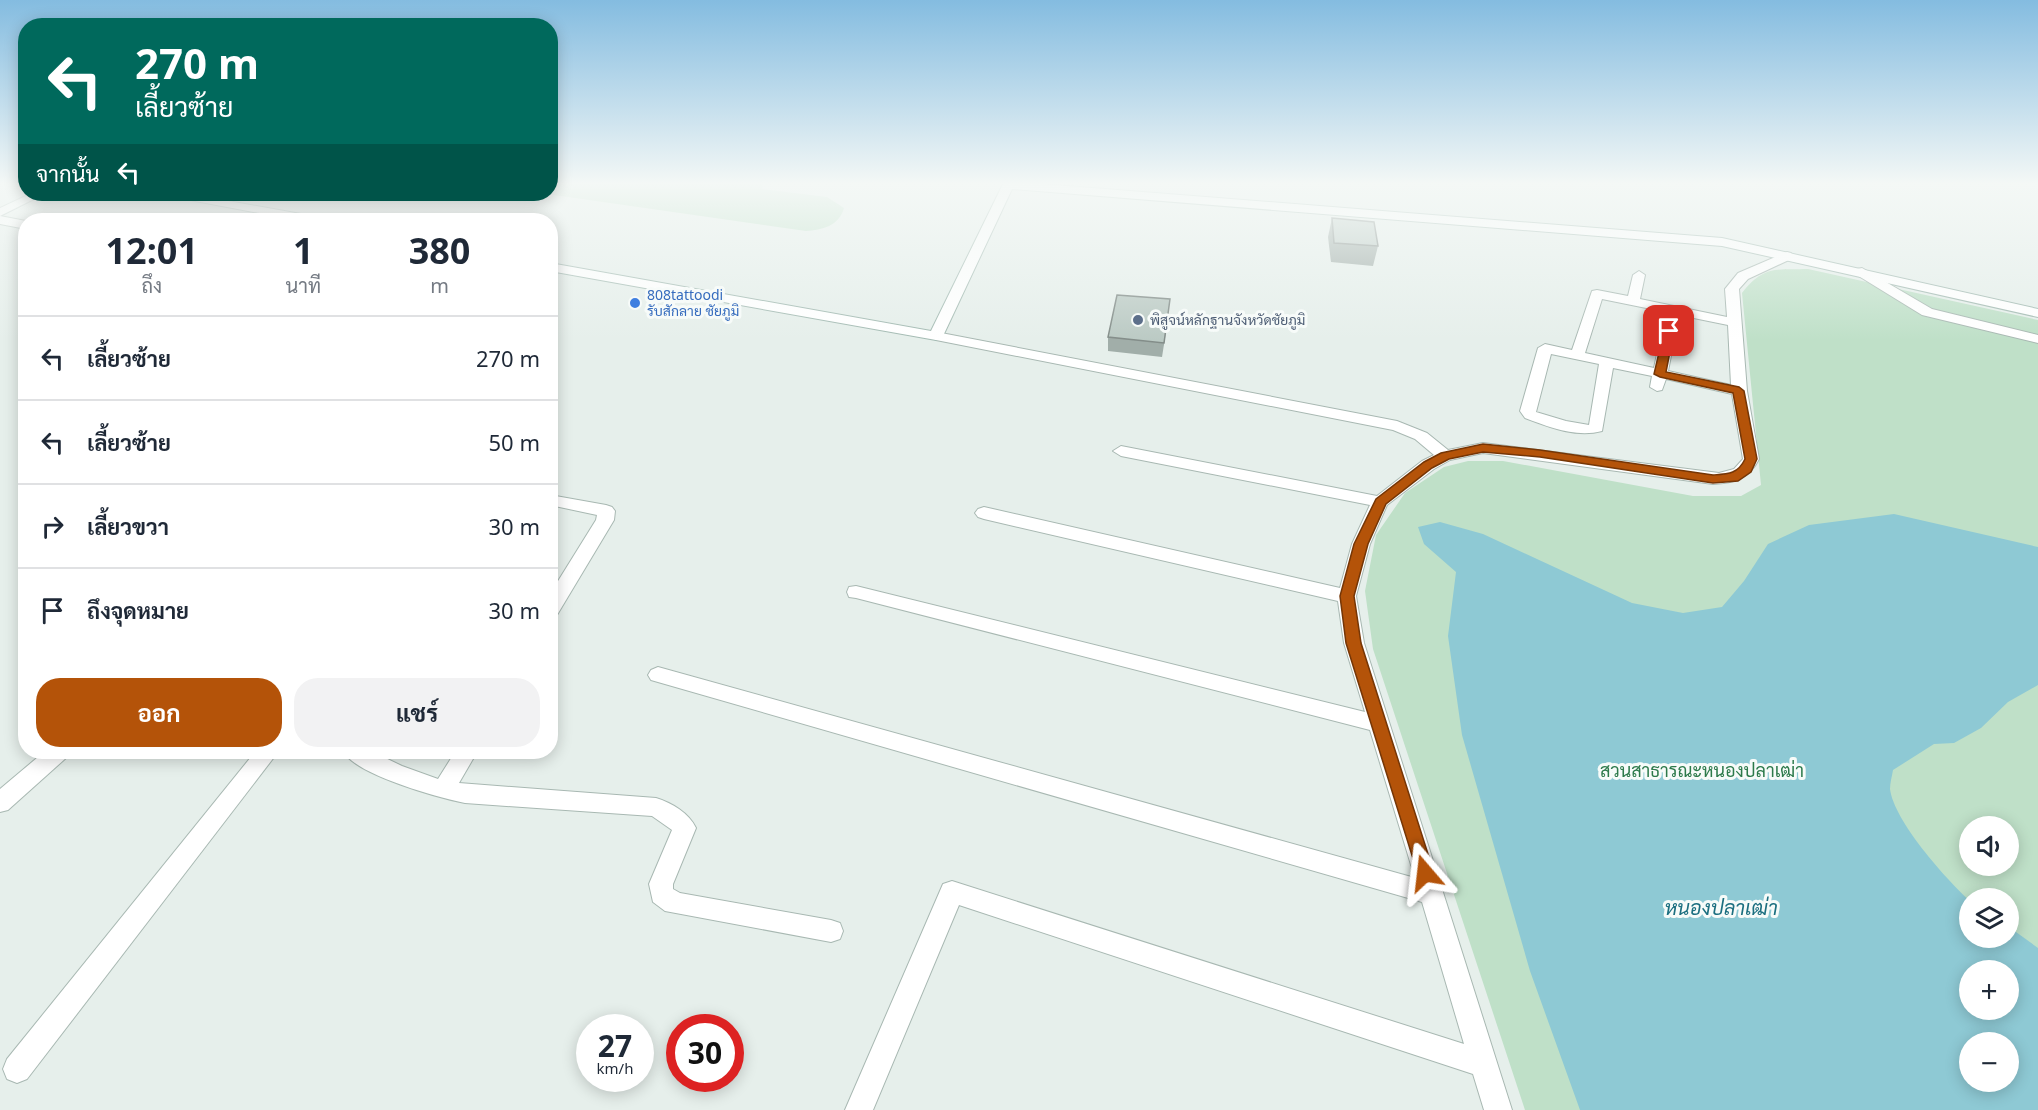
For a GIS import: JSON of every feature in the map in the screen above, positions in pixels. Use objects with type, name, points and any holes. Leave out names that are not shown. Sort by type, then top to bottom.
[{"type":"street","points":[[936,336],[984,236]]},
{"type":"street","points":[[1658,236],[1722,242],[2038,313]]},
{"type":"street","points":[[1498,1110],[1354,643],[1347,596],[1361,544],[1380,502],[1428,465],[1445,456],[1483,448],[1682,475],[1734,478],[1747,469],[1751,459],[1739,391],[1732,289],[1743,276],[1787,256]]},
{"type":"street","points":[[558,268],[936,336],[1397,426],[1421,436],[1445,456]]},
{"type":"street","points":[[1862,272],[1927,312],[2038,339]]},
{"type":"street","points":[[1633,302],[1639,275]]},
{"type":"street","points":[[1577,356],[1597,294],[1733,322]]},
{"type":"street","points":[[1659,380],[1673,310]]},
{"type":"street","points":[[1607,363],[1596,428],[1584,430],[1530,415],[1528,411],[1545,348],[1607,363],[1659,380],[1739,391]]},
{"type":"street","points":[[1121,451],[1380,502]]},
{"type":"street","points":[[558,502],[606,511],[605,519],[558,597]]},
{"type":"street","points":[[984,513],[1347,596]]},
{"type":"street","points":[[856,592],[1379,724]]},
{"type":"street","points":[[658,675],[1432,894]]},
{"type":"street","points":[[0,803],[50,759]]},
{"type":"street","points":[[17,1069],[261,759]]},
{"type":"street","points":[[369,759],[415,782],[465,794],[656,807],[676,819],[685,828],[661,884],[662,894],[674,903],[831,931]]},
{"type":"street","points":[[443,790],[462,759]]},
{"type":"street","points":[[859,1110],[952,892],[1485,1064]]},
{"type":"green space","name":"หนองปลาเฒ่า","points":[[1808,269],[2038,320],[2038,1110],[1525,1110],[1373,649],[1365,591],[1376,535],[1405,493],[1444,467],[1468,461],[1503,461],[1693,496],[1741,496],[1761,485],[1742,293],[1764,273]]},
{"type":"water","name":"หนองปลาเฒ่า","points":[[1894,514],[2038,547],[2038,685],[2008,702],[1981,728],[1954,743],[1934,744],[1893,770],[1890,789],[1901,817],[1911,833],[1922,849],[1959,890],[1959,948],[2019,948],[2019,934],[2038,948],[2038,1110],[1580,1110],[1530,971],[1462,735],[1448,636],[1456,572],[1424,544],[1418,527],[1440,522],[1483,534],[1632,603],[1683,613],[1722,607],[1744,581],[1768,544],[1809,525]]},
{"type":"building","points":[[1333,236],[1376,236],[1378,246],[1334,243]]},
{"type":"building","points":[[1117,295],[1170,299],[1164,343],[1108,337]]},
{"type":"place","name":"808tattoodi รับสักลาย ชัยภูมิ","points":[[635,303]]},
{"type":"place","name":"พิสูจน์หลักฐานจังหวัดชัยภูมิ","points":[[1138,320]]},
{"type":"route","points":[[1425,873],[1354,643],[1347,596],[1361,544],[1380,502],[1428,465],[1445,456],[1483,448],[1713,479],[1734,478],[1747,469],[1751,459],[1739,391],[1660,374],[1669,331]]},
{"type":"park label","name":"สวนสาธารณะหนองปลาเฒ่า","points":[[1702,771]]}]
